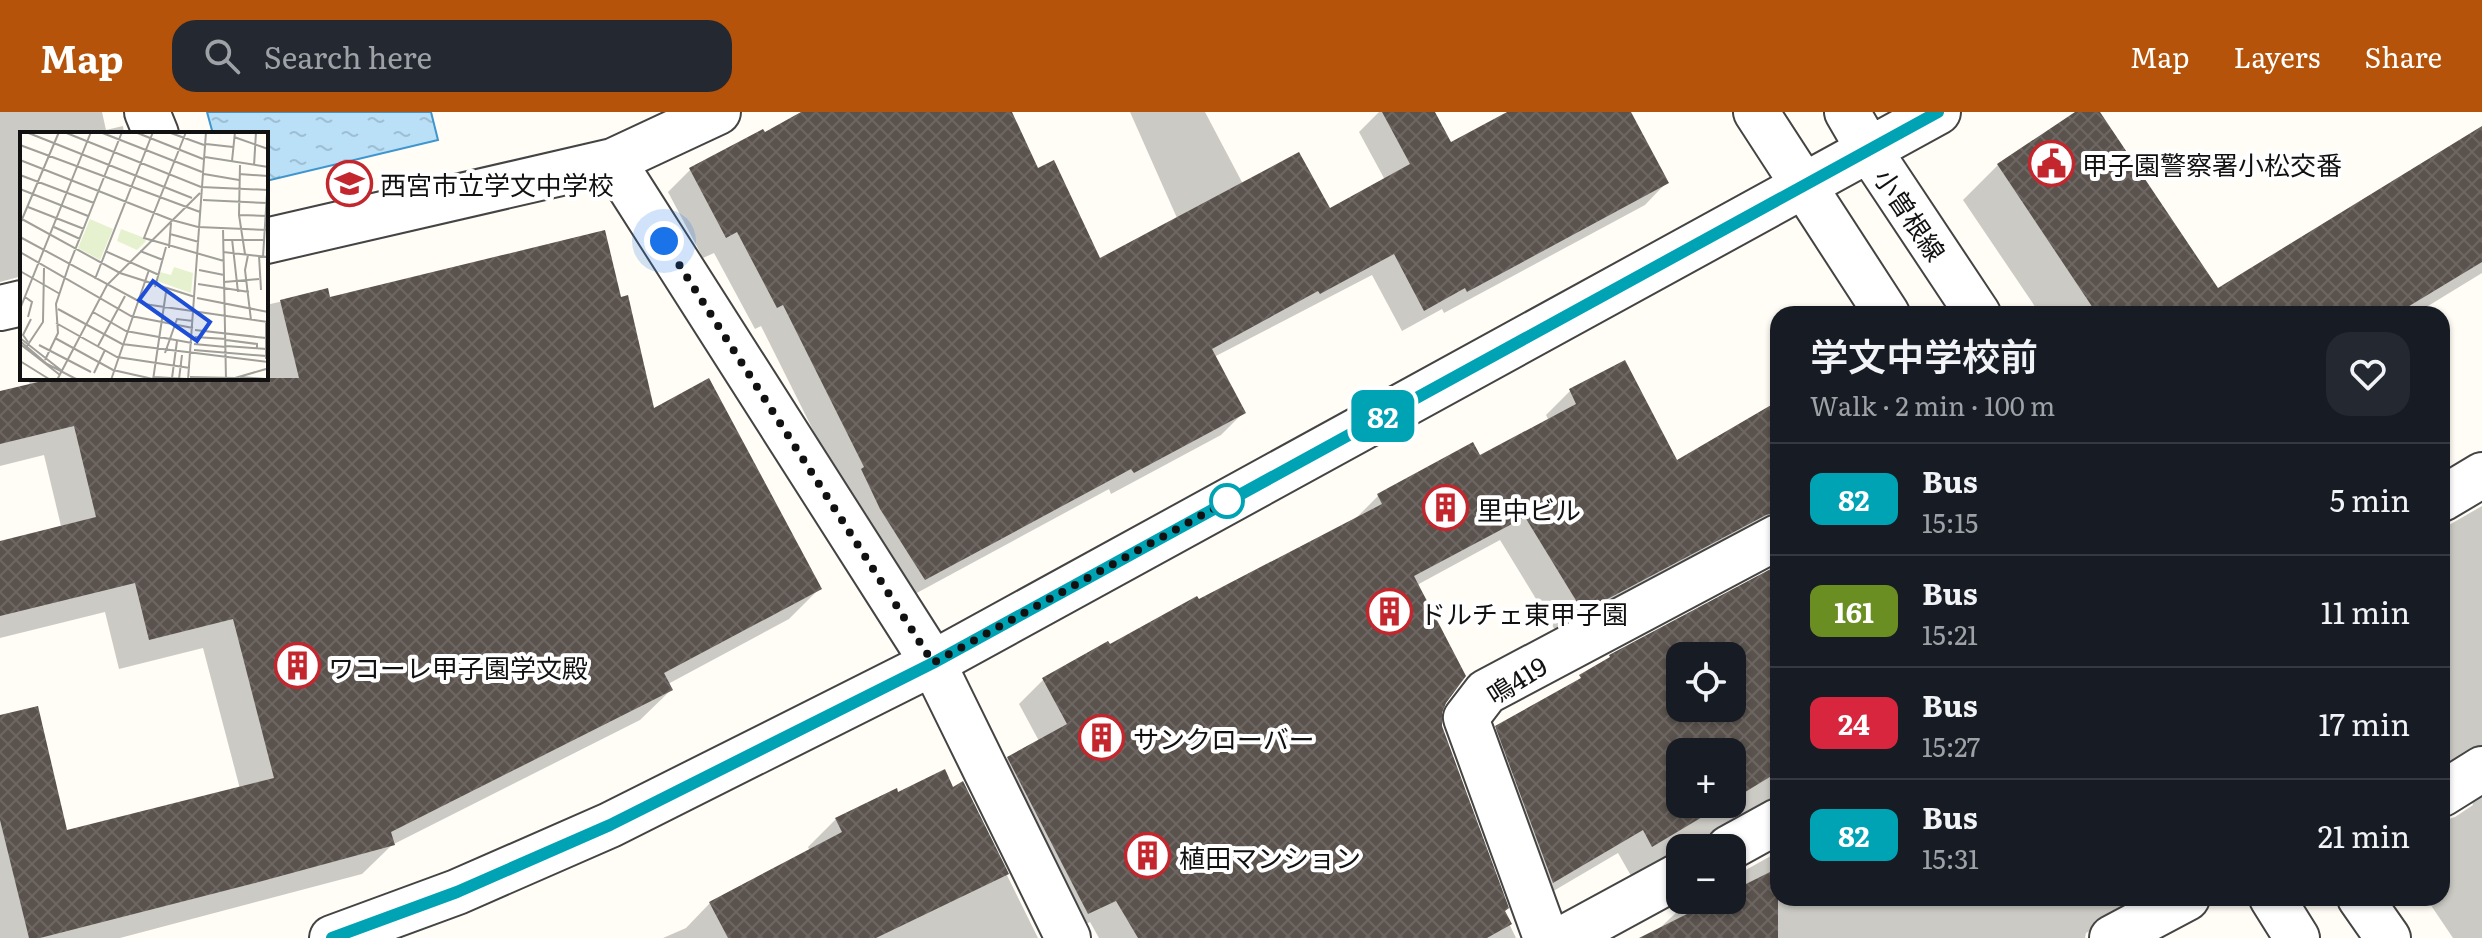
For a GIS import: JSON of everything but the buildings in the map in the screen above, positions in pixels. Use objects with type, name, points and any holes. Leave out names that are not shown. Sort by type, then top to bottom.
[{"type":"street","points":[[147,112],[155,132]]},
{"type":"street","points":[[268,241],[613,161],[718,112]]},
{"type":"street","points":[[1756,112],[1882,306]]},
{"type":"street","name":"小曽根線","points":[[1847,112],[1973,306]]},
{"type":"street","points":[[332,938],[457,892],[610,825],[933,663],[1938,112]]},
{"type":"street","points":[[613,161],[933,663],[1068,938]]},
{"type":"street","points":[[0,308],[20,303]]},
{"type":"street","points":[[2450,494],[2482,475]]},
{"type":"street","name":"鳴419","points":[[1546,938],[1466,718],[1486,692],[1770,541]]},
{"type":"street","points":[[2450,789],[2482,769]]},
{"type":"street","points":[[1746,839],[1770,825]]},
{"type":"street","points":[[1564,938],[1666,883]]},
{"type":"street","points":[[2112,938],[2172,906]]},
{"type":"street","points":[[2277,906],[2297,938]]},
{"type":"street","points":[[2366,906],[2388,938]]},
{"type":"water","points":[[207,112],[431,112],[438,140],[268,181],[268,132],[212,132]]},
{"type":"bus line","name":"82","points":[[332,938],[457,892],[610,825],[933,663],[1938,112]]},
{"type":"place","name":"甲子園警察署小松交番","points":[[2051,163]]},
{"type":"place","name":"西宮市立学文中学校","points":[[349,183]]},
{"type":"place","name":"里中ビル","points":[[1446,508]]},
{"type":"place","name":"ドルチェ東甲子園","points":[[1389,612]]},
{"type":"place","name":"ワコーレ甲子園学文殿","points":[[297,666]]},
{"type":"place","name":"サンクローバー","points":[[1102,737]]},
{"type":"place","name":"植田マンション","points":[[1148,856]]},
{"type":"route","points":[[664,241],[933,663],[1235,497],[1227,501]]}]
